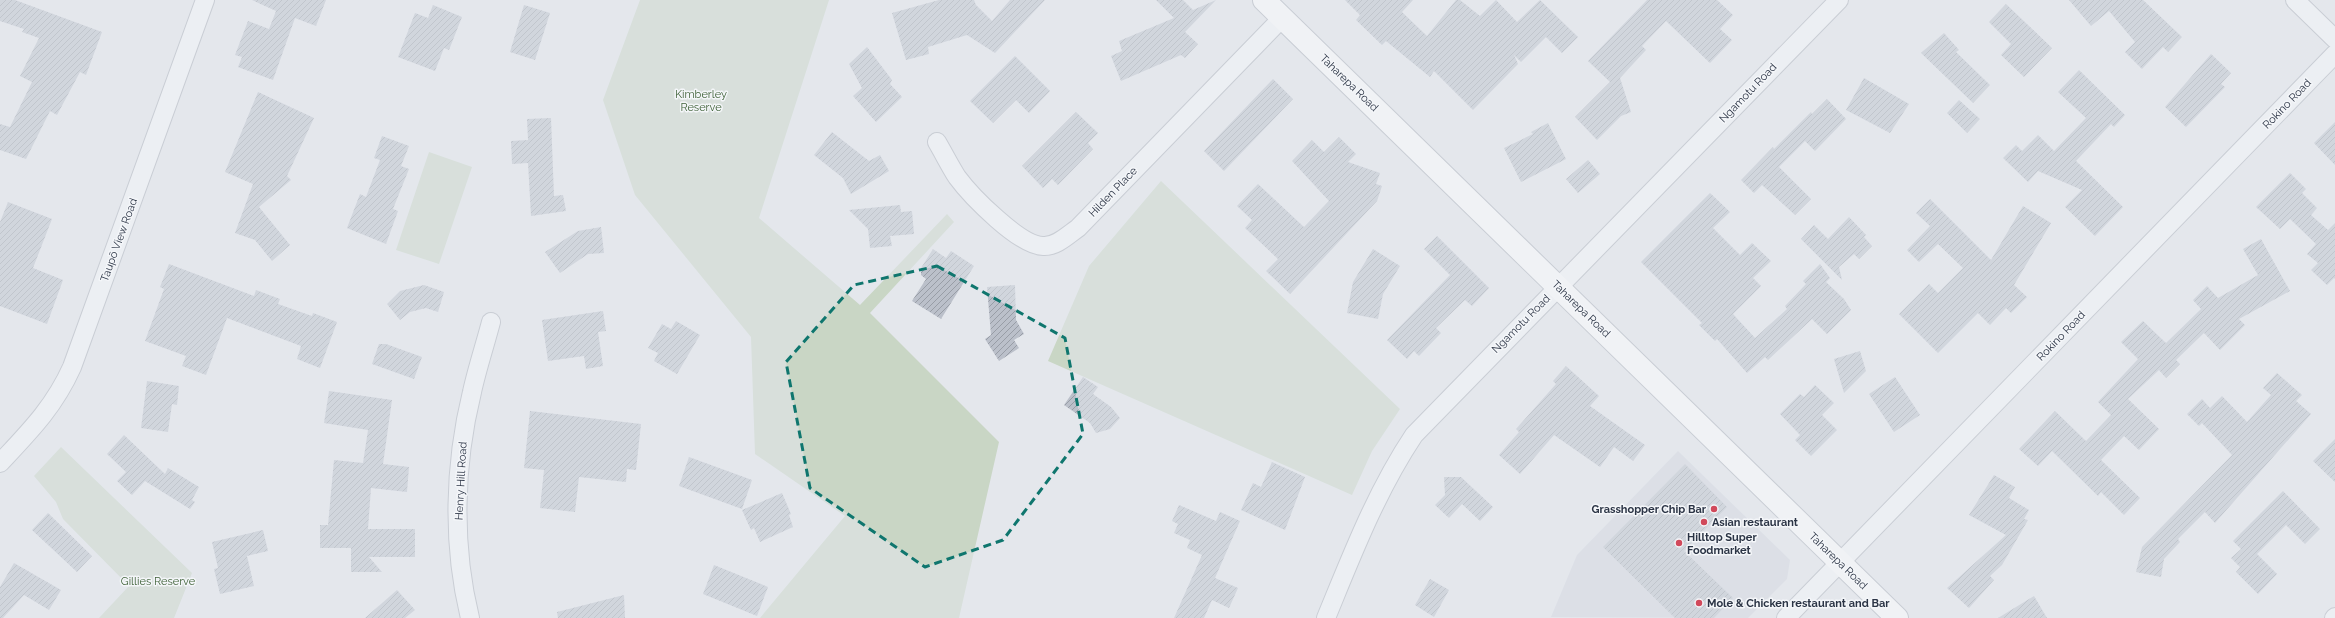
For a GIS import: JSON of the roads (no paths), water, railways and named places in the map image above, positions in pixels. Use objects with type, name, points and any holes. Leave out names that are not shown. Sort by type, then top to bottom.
[{"type":"street","name":"Taupō View Road","points":[[0,463],[44,415],[60,393],[72,367],[205,0]]},
{"type":"street","name":"Taharepa Road","points":[[1264,0],[1897,618]]},
{"type":"street","name":"Ngamotu Road","points":[[1326,618],[1377,496],[1393,466],[1414,435],[1839,0]]},
{"type":"street","points":[[2295,0],[2335,39]]},
{"type":"street","name":"Hilden Place","points":[[937,142],[958,177],[1010,232],[1029,243],[1044,246],[1060,241],[1078,228],[1282,18]]},
{"type":"street","name":"Rokino Road","points":[[1786,618],[2335,54]]},
{"type":"street","name":"Henry Hill Road","points":[[470,618],[462,585],[459,547],[461,453],[471,393],[492,322]]},
{"type":"place","name":"Grasshopper Chip Bar","points":[[1714,509]]},
{"type":"place","name":"Asian restaurant","points":[[1704,522]]},
{"type":"place","name":"Hilltop Super Foodmarket","points":[[1679,543]]},
{"type":"place","name":"Mole & Chicken restaurant and Bar","points":[[1699,603]]},
{"type":"park label","name":"Kimberley Reserve","points":[[701,100]]},
{"type":"park label","name":"Gillies Reserve","points":[[158,581]]}]
